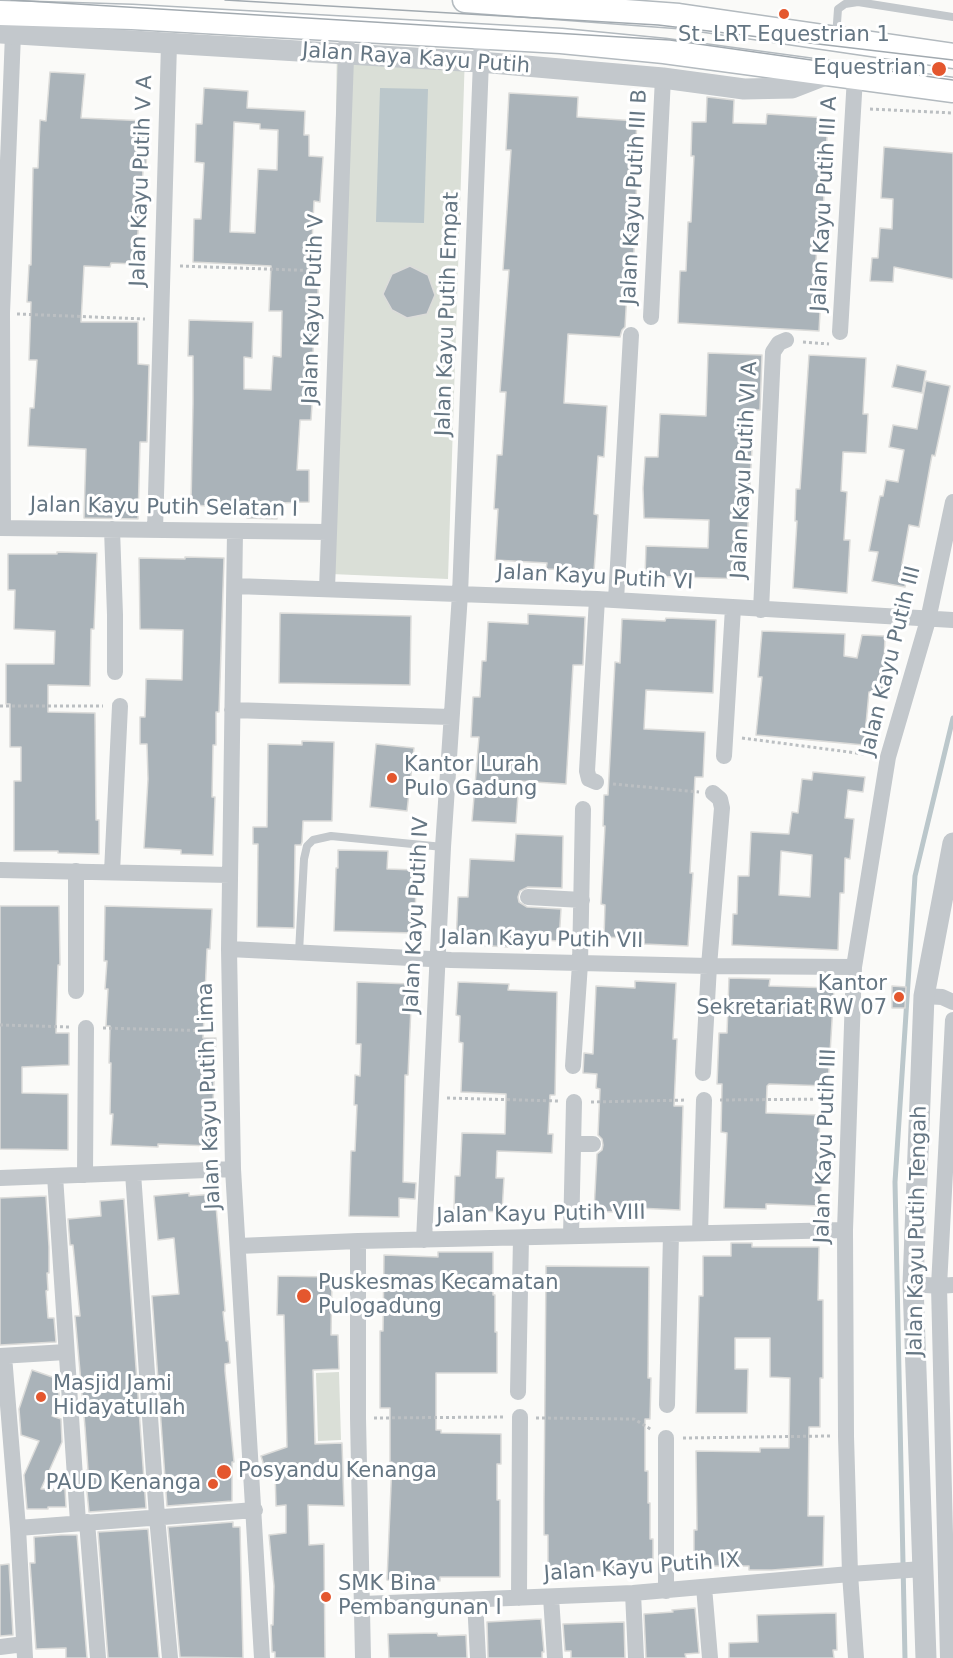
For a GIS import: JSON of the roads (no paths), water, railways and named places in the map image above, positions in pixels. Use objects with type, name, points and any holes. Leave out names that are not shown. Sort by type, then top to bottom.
[{"type":"main road","points":[[465,0],[668,8],[836,39],[953,56]]},
{"type":"main road","name":"Jalan Raya Kayu Putih","points":[[0,13],[133,9],[347,30],[482,36],[664,51],[953,90]]},
{"type":"street","name":"Jalan Kayu Putih V","points":[[327,589],[347,30]]},
{"type":"street","name":"Jalan Raya Kayu Putih","points":[[7,34],[480,62],[663,78],[744,88],[792,88],[828,74]]},
{"type":"street","points":[[2,528],[2,313],[7,34]]},
{"type":"street","name":"Jalan Kayu Putih Empat","points":[[460,594],[482,36]]},
{"type":"street","name":"Jalan Kayu Putih V A","points":[[155,530],[169,44]]},
{"type":"street","name":"Jalan Kayu Putih III A","points":[[840,332],[855,77]]},
{"type":"street","name":"Jalan Kayu Putih III B","points":[[651,317],[663,78]]},
{"type":"street","points":[[616,600],[631,335]]},
{"type":"street","name":"Jalan Kayu Putih VI A","points":[[760,610],[773,352],[778,343],[786,340]]},
{"type":"street","name":"Jalan Kayu Putih III","points":[[856,1658],[850,1574],[846,1436],[845,1230],[854,967],[888,757],[940,620],[953,502]]},
{"type":"street","name":"Jalan Kayu Putih Selatan I","points":[[2,528],[328,532]]},
{"type":"street","points":[[112,530],[115,672]]},
{"type":"street","name":"Jalan Kayu Putih Lima","points":[[235,531],[229,948],[233,1169],[262,1658]]},
{"type":"street","name":"Jalan Kayu Putih VI","points":[[235,586],[597,599],[940,620]]},
{"type":"street","name":"Jalan Kayu Putih IV","points":[[424,1240],[436,960],[460,594]]},
{"type":"street","points":[[596,782],[590,779],[587,771],[597,599]]},
{"type":"street","points":[[724,756],[733,608]]},
{"type":"street","points":[[112,872],[120,706]]},
{"type":"street","points":[[232,710],[451,717]]},
{"type":"street","points":[[703,1073],[722,808],[720,799],[713,793]]},
{"type":"street","points":[[573,1066],[580,964],[584,809]]},
{"type":"street","name":"Jalan Kayu Putih Tengah","points":[[926,1658],[926,1633],[915,1569],[913,1280],[924,1000],[953,843]]},
{"type":"street","points":[[0,870],[230,875]]},
{"type":"street","points":[[76,871],[76,991]]},
{"type":"street","points":[[528,897],[582,900]]},
{"type":"street","name":"Jalan Kayu Putih VII","points":[[229,948],[436,960],[854,967]]},
{"type":"street","points":[[924,1000],[942,997],[953,1003]]},
{"type":"street","name":"Jalan Kayu Putih Tengah","points":[[948,1658],[951,1635],[944,1541],[944,1284],[953,1020]]},
{"type":"street","points":[[85,1175],[86,1028]]},
{"type":"street","points":[[700,1233],[704,1100]]},
{"type":"street","points":[[571,1236],[574,1102]]},
{"type":"street","points":[[573,1144],[593,1144]]},
{"type":"street","points":[[0,1178],[233,1169]]},
{"type":"street","points":[[133,1173],[157,1517],[170,1658]]},
{"type":"street","points":[[55,1176],[66,1352],[98,1658]]},
{"type":"street","name":"Jalan Kayu Putih VIII","points":[[238,1246],[358,1240],[845,1230]]},
{"type":"street","points":[[667,1405],[671,1234]]},
{"type":"street","points":[[518,1392],[521,1238]]},
{"type":"street","points":[[358,1240],[358,1418],[363,1658]]},
{"type":"street","points":[[913,1280],[944,1284]]},
{"type":"street","points":[[0,1647],[25,1651],[18,1528],[2,1356],[66,1352]]},
{"type":"street","points":[[519,1417],[519,1598]]},
{"type":"street","points":[[666,1438],[666,1591]]},
{"type":"street","points":[[18,1528],[255,1510]]},
{"type":"street","name":"Jalan Kayu Putih IX","points":[[363,1604],[666,1591],[915,1569]]},
{"type":"street","points":[[704,1587],[710,1658]]},
{"type":"street","points":[[633,1593],[636,1658]]},
{"type":"street","points":[[551,1597],[555,1658]]},
{"type":"street","points":[[475,1600],[478,1658]]},
{"type":"street","points":[[926,1633],[951,1635]]},
{"type":"lane","points":[[836,39],[837,9],[845,4],[858,2],[953,17]]},
{"type":"lane","points":[[299,952],[304,859],[307,846],[313,840],[331,836],[443,847]]},
{"type":"waterway","points":[[905,1658],[895,1182],[915,876],[953,718]]},
{"type":"tram line","points":[[11,0],[670,40],[953,80]]},
{"type":"tram line","points":[[225,0],[658,25],[953,60]]},
{"type":"place","name":"St. LRT Equestrian 1","points":[[784,14]]},
{"type":"place","name":"Equestrian","points":[[939,69]]},
{"type":"place","name":"Kantor Lurah Pulo Gadung","points":[[392,778]]},
{"type":"place","name":"Kantor Sekretariat RW 07","points":[[899,997]]},
{"type":"place","name":"Puskesmas Kecamatan Pulogadung","points":[[304,1296]]},
{"type":"place","name":"Masjid Jami Hidayatullah","points":[[41,1397]]},
{"type":"place","name":"Posyandu Kenanga","points":[[224,1472]]},
{"type":"place","name":"PAUD Kenanga","points":[[213,1484]]},
{"type":"place","name":"SMK Bina Pembangunan I","points":[[326,1597]]}]
